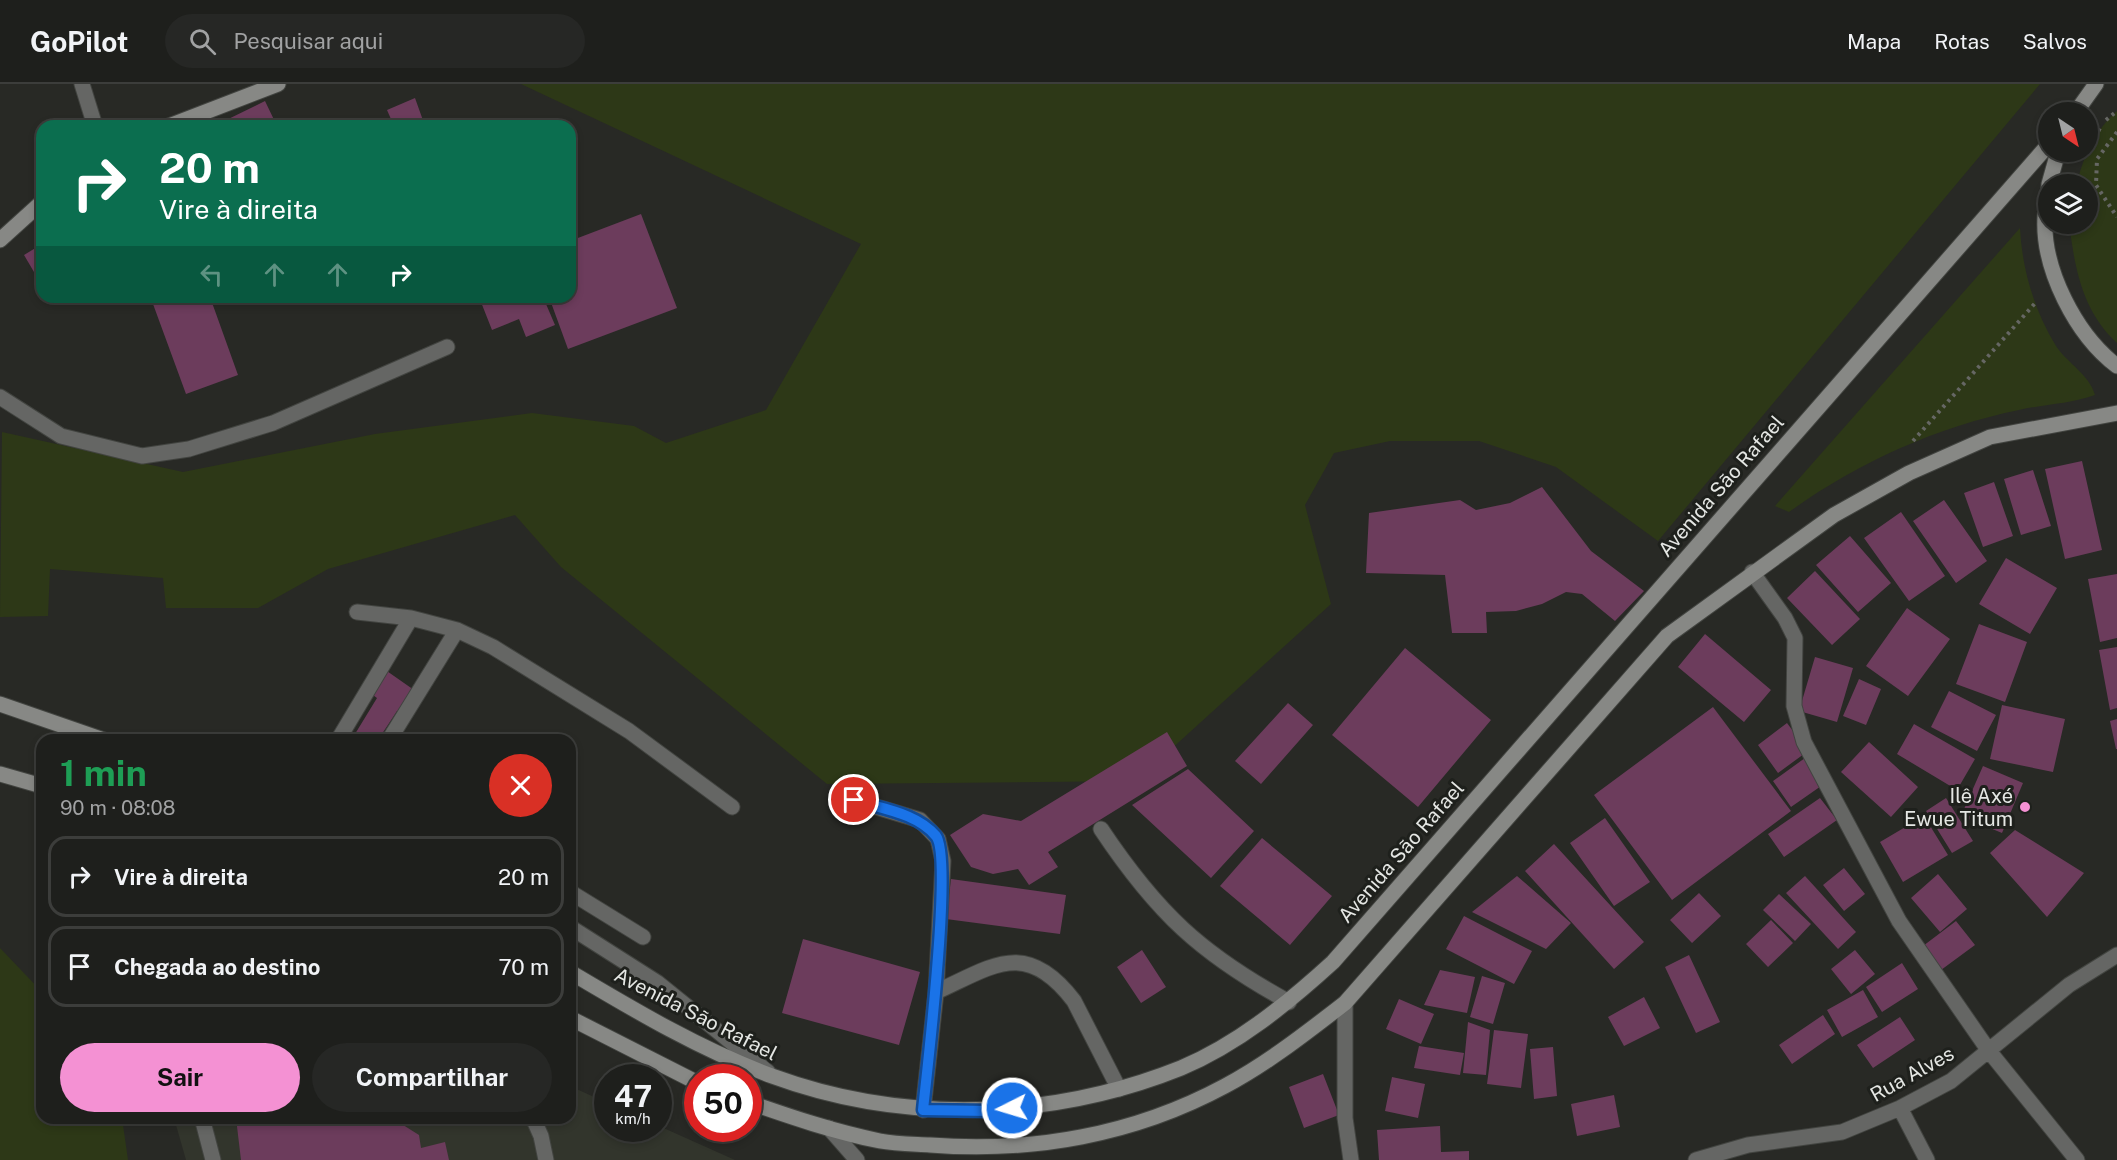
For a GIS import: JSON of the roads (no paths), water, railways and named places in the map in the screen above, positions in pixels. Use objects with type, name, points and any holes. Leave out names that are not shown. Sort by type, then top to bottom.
[{"type":"main road","points":[[185,120],[278,84]]},
{"type":"main road","points":[[2083,102],[2096,84]]},
{"type":"main road","name":"Avenida São Rafael","points":[[576,975],[696,1042],[772,1076],[856,1099],[923,1110],[989,1111],[1058,1102],[1119,1089],[1182,1067],[1236,1038],[1289,1002],[1333,962],[2038,157]]},
{"type":"main road","points":[[0,240],[36,207]]},
{"type":"main road","points":[[2047,234],[2052,267],[2072,316],[2103,356],[2117,366]]},
{"type":"main road","points":[[762,1106],[882,1142],[978,1149],[1073,1141],[1152,1118],[1224,1087],[1288,1048],[1345,1003],[1667,636],[1752,572],[1834,515],[1909,473],[1990,437],[2117,412]]},
{"type":"main road","points":[[0,704],[87,734]]},
{"type":"main road","points":[[0,774],[36,784]]},
{"type":"main road","points":[[576,1021],[684,1076]]},
{"type":"street","points":[[82,84],[93,120]]},
{"type":"street","points":[[0,397],[61,436],[142,456],[189,448],[273,423],[447,347]]},
{"type":"street","points":[[1752,572],[1785,618],[1795,638],[1794,706],[1804,742],[1899,921],[1989,1051],[2077,1160]]},
{"type":"street","points":[[357,612],[411,618],[457,630],[493,647],[563,688],[629,731],[732,807]]},
{"type":"street","points":[[342,734],[411,618]]},
{"type":"street","points":[[393,734],[457,630]]},
{"type":"street","points":[[854,800],[920,820],[938,839],[943,861],[936,992],[923,1110]]},
{"type":"street","points":[[1101,829],[1126,867],[1160,908],[1199,945],[1243,977],[1289,1002]]},
{"type":"street","points":[[576,896],[643,937]]},
{"type":"street","points":[[576,931],[658,983],[772,1076]]},
{"type":"street","name":"Rua Alves","points":[[1696,1160],[1748,1145],[1842,1131],[1900,1108],[1951,1081],[2069,985],[2117,955]]},
{"type":"street","points":[[936,992],[983,968],[1002,963],[1039,968],[1053,976],[1074,1001],[1119,1089]]},
{"type":"street","points":[[1345,1003],[1346,1118],[1351,1160]]},
{"type":"street","points":[[1900,1108],[1927,1160]]},
{"type":"street","points":[[204,1124],[213,1160]]},
{"type":"street","points":[[536,1124],[541,1136],[546,1160]]},
{"type":"street","points":[[829,1128],[857,1160]]},
{"type":"place","name":"Ilê Axé Ewue Titum","points":[[2025,807]]}]
